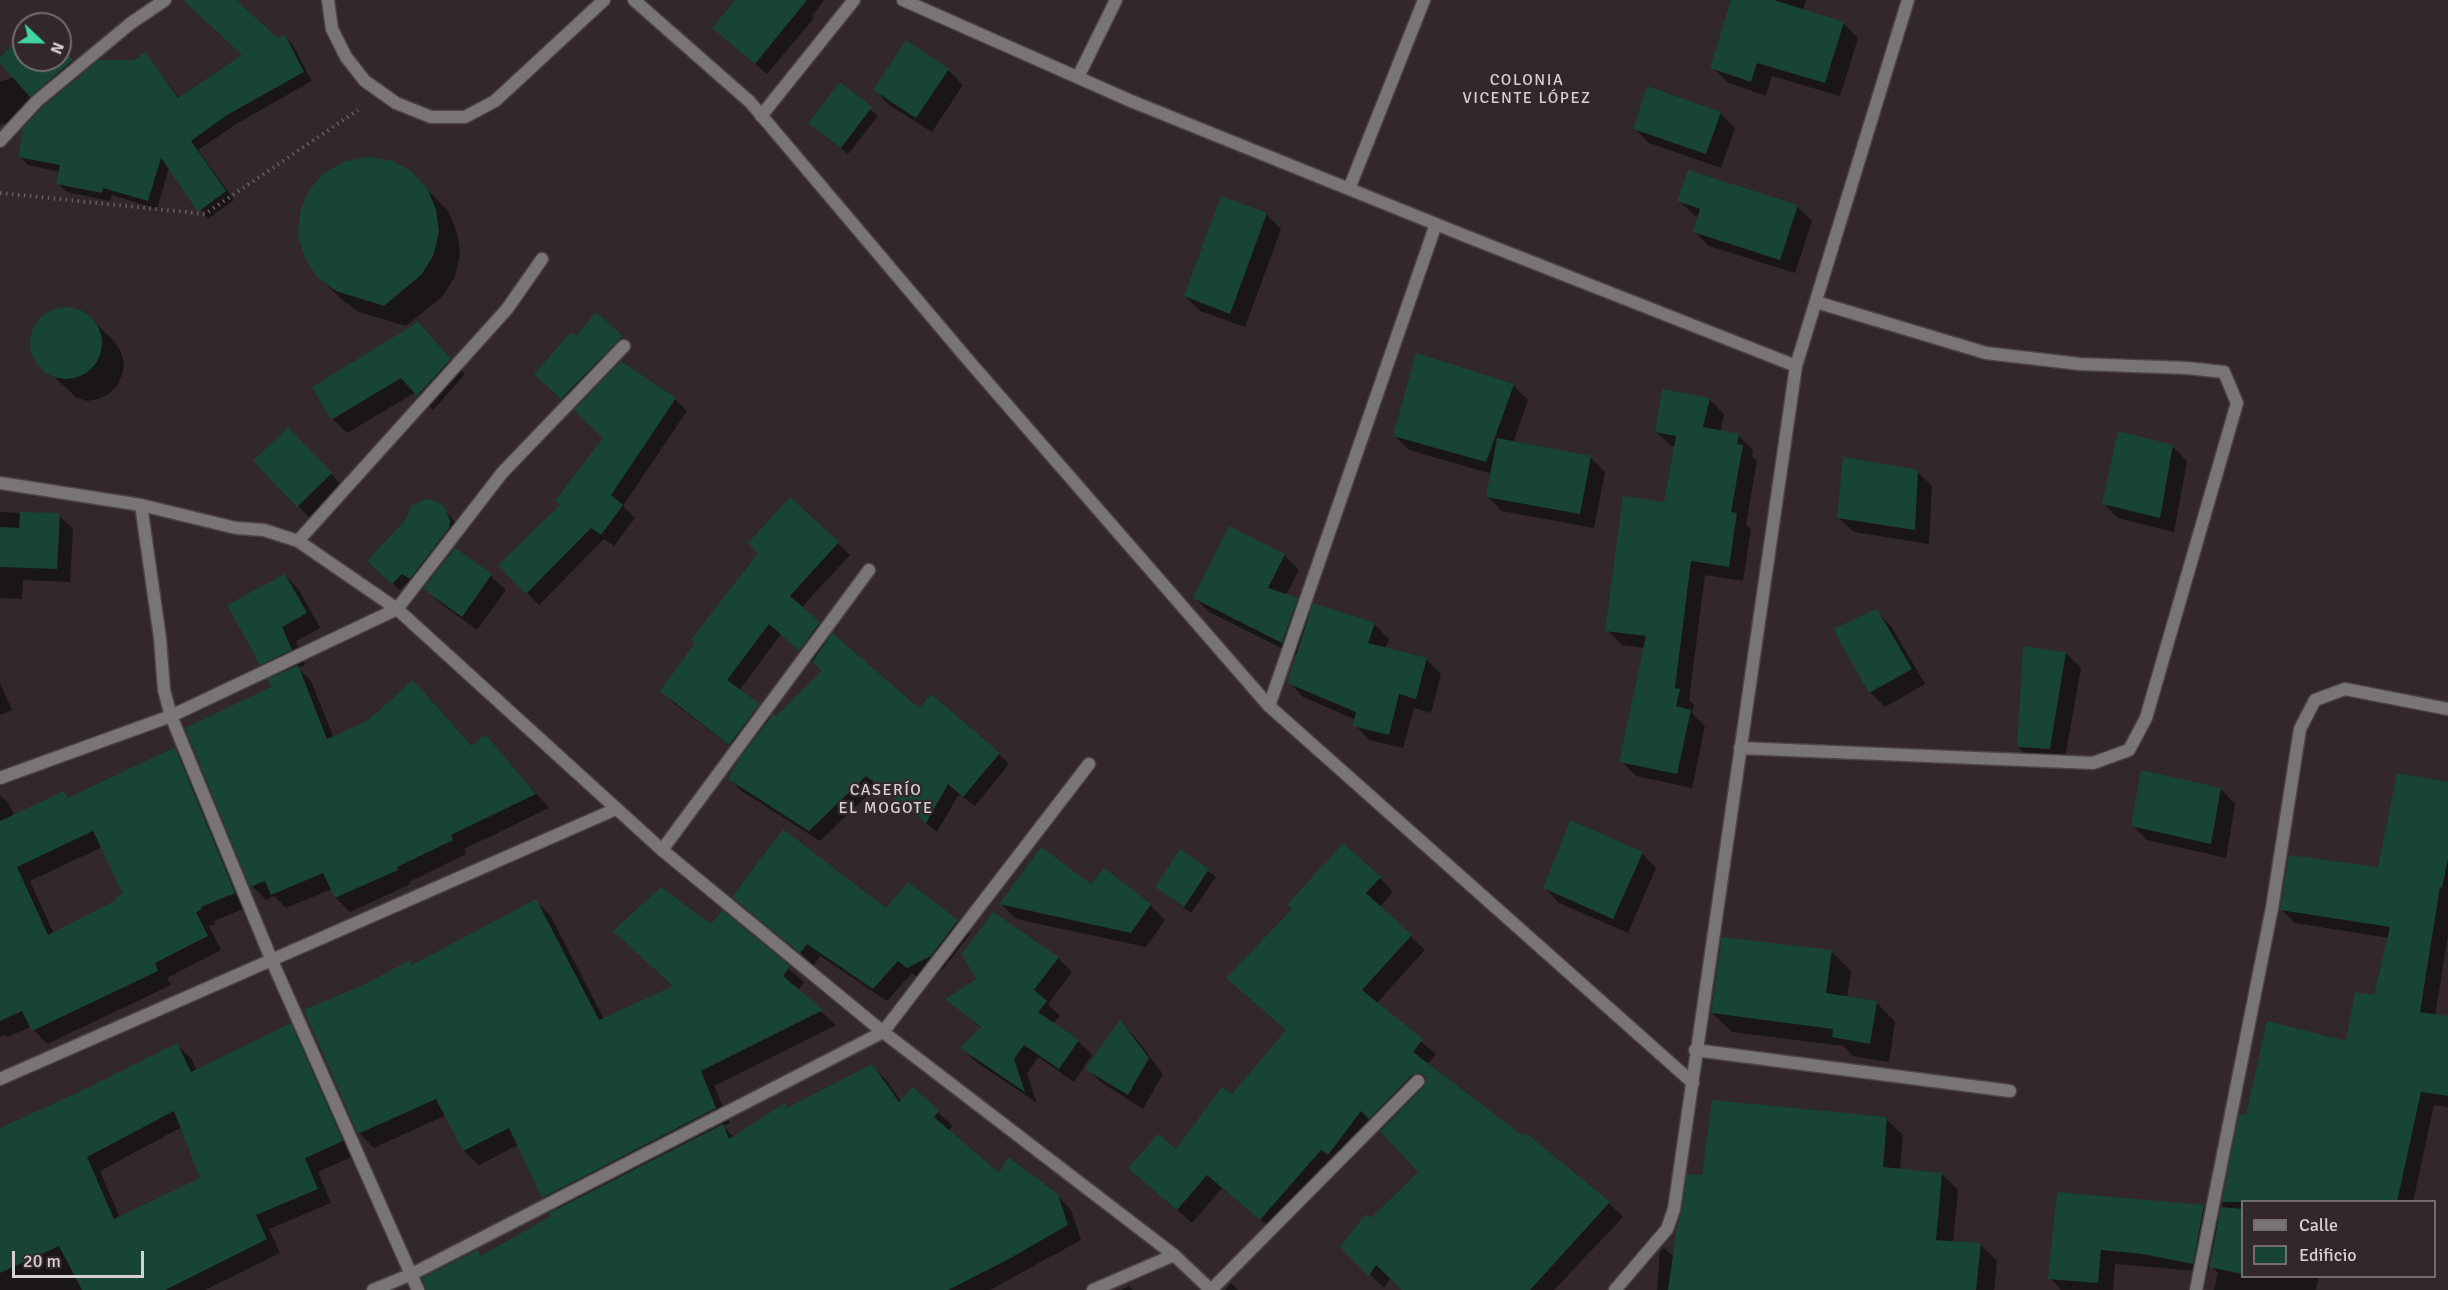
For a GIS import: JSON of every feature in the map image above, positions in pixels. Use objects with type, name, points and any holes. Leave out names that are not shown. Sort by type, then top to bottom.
[{"type":"street","points":[[0,141],[37,101],[131,23],[165,0]]},
{"type":"street","points":[[328,0],[332,29],[346,57],[364,81],[396,103],[431,117],[465,117],[495,101],[604,0]]},
{"type":"street","points":[[634,0],[750,102],[969,361],[1269,706],[1693,1083]]},
{"type":"street","points":[[761,116],[854,0]]},
{"type":"street","points":[[903,0],[1142,105],[1797,366]]},
{"type":"street","points":[[1078,77],[1116,0]]},
{"type":"street","points":[[1349,189],[1424,0]]},
{"type":"street","points":[[1614,1290],[1667,1230],[1674,1209],[1693,1083],[1695,1050],[1797,366],[1908,0]]},
{"type":"street","points":[[1269,706],[1436,224]]},
{"type":"street","points":[[298,541],[507,309],[542,259]]},
{"type":"street","points":[[1740,748],[2093,763],[2129,750],[2146,718],[2237,403],[2224,372],[2080,364],[1986,352],[1816,302]]},
{"type":"street","points":[[0,778],[171,716],[397,609],[502,473],[624,346]]},
{"type":"street","points":[[0,483],[141,506],[236,528],[264,531],[298,541],[397,609],[662,850],[883,1032],[1174,1255],[1211,1290],[1418,1081]]},
{"type":"street","points":[[141,506],[160,638],[164,690],[171,716],[272,961],[418,1290]]},
{"type":"street","points":[[662,850],[868,570]]},
{"type":"street","points":[[2196,1290],[2272,908],[2300,729],[2315,700],[2345,689],[2448,709]]},
{"type":"street","points":[[373,1290],[412,1274],[883,1032],[1089,764]]},
{"type":"street","points":[[0,1079],[616,809]]},
{"type":"street","points":[[1695,1050],[2010,1091]]},
{"type":"street","points":[[1093,1290],[1174,1255]]},
{"type":"path","points":[[0,193],[205,214],[358,110]]},
{"type":"building","points":[[183,0],[236,0],[278,38],[285,35],[304,72],[227,115],[191,141],[226,191],[198,212],[161,158],[148,201],[103,188],[102,193],[56,184],[60,165],[18,157],[23,128],[43,107],[99,60],[134,60],[145,52],[178,98],[242,55]]},
{"type":"building","points":[[735,0],[807,0],[755,64],[712,28]]},
{"type":"building","points":[[1731,0],[1774,0],[1844,22],[1825,83],[1757,63],[1751,82],[1710,68]]},
{"type":"building","points":[[906,40],[949,69],[916,118],[873,90]]},
{"type":"building","points":[[12,46],[12,72],[59,72],[30,97],[0,63],[0,57]]},
{"type":"building","points":[[840,82],[872,107],[841,148],[808,123]]},
{"type":"building","points":[[1647,86],[1721,112],[1706,154],[1633,129]]},
{"type":"building","points":[[367,157],[391,160],[411,171],[427,188],[436,209],[439,232],[434,254],[422,274],[384,306],[336,291],[317,277],[305,258],[298,236],[300,212],[309,190],[324,173],[345,161]]},
{"type":"building","points":[[1688,170],[1798,205],[1780,260],[1693,232],[1700,209],[1677,201]]},
{"type":"building","points":[[1221,196],[1267,213],[1230,314],[1184,296]]},
{"type":"building","points":[[73,307],[92,317],[100,329],[102,343],[100,357],[92,369],[80,377],[59,379],[40,369],[32,357],[30,336],[40,317],[52,309]]},
{"type":"building","points":[[596,312],[623,336],[561,399],[534,374],[571,332],[576,336]]},
{"type":"building","points":[[418,322],[451,359],[417,396],[401,378],[331,420],[312,387]]},
{"type":"building","points":[[1416,353],[1514,384],[1486,462],[1393,436]]},
{"type":"building","points":[[621,361],[676,398],[611,495],[623,505],[601,535],[591,528],[526,594],[498,565],[560,505],[555,501],[603,438],[574,410]]},
{"type":"building","points":[[1662,389],[1710,398],[1703,427],[1739,434],[1737,444],[1743,445],[1731,512],[1737,513],[1729,567],[1691,561],[1675,688],[1680,689],[1676,706],[1691,710],[1677,774],[1619,762],[1646,636],[1605,631],[1623,496],[1664,502],[1676,436],[1655,432]]},
{"type":"building","points":[[288,427],[332,473],[297,507],[253,461]]},
{"type":"building","points":[[2118,431],[2173,445],[2160,518],[2102,504]]},
{"type":"building","points":[[1497,438],[1591,456],[1580,514],[1486,497]]},
{"type":"building","points":[[1843,457],[1918,470],[1915,530],[1837,518]]},
{"type":"building","points":[[790,497],[839,542],[790,596],[820,622],[799,651],[769,624],[727,680],[760,704],[729,745],[660,691],[695,643],[691,640],[758,553],[748,543]]},
{"type":"building","points":[[426,499],[445,507],[450,521],[449,528],[410,579],[402,574],[392,584],[367,561],[407,518],[412,505]]},
{"type":"building","points":[[20,512],[60,513],[57,569],[0,567],[0,527],[19,528]]},
{"type":"building","points":[[1229,526],[1285,554],[1268,588],[1298,598],[1282,643],[1193,598]]},
{"type":"building","points":[[455,548],[492,574],[462,617],[423,589]]},
{"type":"building","points":[[285,574],[307,613],[282,627],[292,650],[260,665],[227,605]]},
{"type":"building","points":[[1313,603],[1375,623],[1368,643],[1427,658],[1416,699],[1399,694],[1389,735],[1353,726],[1356,712],[1287,683]]},
{"type":"building","points":[[1877,609],[1912,669],[1869,693],[1833,629]]},
{"type":"building","points":[[832,633],[919,708],[931,694],[1000,753],[963,797],[948,784],[926,823],[866,776],[809,831],[728,779],[741,756],[773,714],[776,716],[822,671],[812,662]]},
{"type":"building","points":[[2023,646],[2066,652],[2050,749],[2017,747]]},
{"type":"building","points":[[298,665],[327,739],[367,721],[413,680],[472,746],[485,734],[536,794],[451,835],[453,840],[397,867],[398,870],[335,898],[323,873],[271,895],[265,881],[250,887],[185,728],[271,687],[267,679]]},
{"type":"building","points":[[175,747],[235,893],[201,907],[202,909],[196,912],[208,936],[155,963],[158,971],[32,1031],[22,1011],[0,1021],[0,821],[64,791],[68,798]],"holes":[[[93,831],[123,894],[115,898],[116,900],[48,935],[17,867]]]},
{"type":"building","points":[[2141,770],[2221,788],[2211,844],[2131,826]]},
{"type":"building","points":[[2397,773],[2448,782],[2448,859],[2442,888],[2440,887],[2420,1012],[2448,1016],[2448,1096],[2421,1092],[2397,1200],[2222,1202],[2239,1114],[2246,1115],[2267,1021],[2346,1041],[2355,992],[2374,995],[2390,927],[2280,910],[2289,855],[2378,867]]},
{"type":"building","points":[[1570,820],[1643,852],[1613,919],[1543,888]]},
{"type":"building","points":[[783,829],[886,908],[908,882],[958,920],[931,956],[907,968],[898,961],[873,989],[807,944],[800,953],[732,897]]},
{"type":"building","points":[[1343,843],[1381,877],[1366,893],[1412,935],[1362,990],[1423,1039],[1413,1052],[1523,1136],[1526,1133],[1610,1202],[1530,1290],[1402,1290],[1376,1265],[1369,1276],[1340,1247],[1366,1214],[1371,1218],[1418,1172],[1380,1131],[1424,1086],[1426,1078],[1421,1073],[1412,1075],[1369,1119],[1361,1111],[1328,1155],[1321,1150],[1260,1220],[1207,1175],[1177,1210],[1128,1168],[1158,1134],[1176,1149],[1222,1087],[1232,1094],[1286,1030],[1226,978],[1292,909],[1287,905]]},
{"type":"building","points":[[1041,847],[1091,884],[1104,868],[1151,904],[1131,933],[999,904]]},
{"type":"building","points":[[1180,849],[1209,869],[1184,907],[1155,887]]},
{"type":"building","points":[[661,887],[711,924],[722,910],[790,966],[783,976],[823,1010],[701,1071],[716,1108],[542,1198],[509,1128],[463,1151],[436,1099],[358,1134],[304,1010],[363,985],[410,960],[412,965],[536,899],[599,1020],[673,986],[613,931]]},
{"type":"building","points":[[993,912],[1059,957],[1034,990],[1047,1001],[1038,1012],[1079,1040],[1059,1069],[1024,1045],[1014,1059],[1025,1092],[960,1048],[981,1027],[945,999],[976,979],[962,954]]},
{"type":"building","points":[[1722,937],[1832,950],[1826,993],[1877,1001],[1870,1044],[1832,1037],[1833,1029],[1711,1013]]},
{"type":"building","points":[[1120,1020],[1149,1058],[1128,1095],[1085,1069]]},
{"type":"building","points":[[291,1023],[343,1141],[305,1158],[318,1189],[256,1215],[267,1239],[165,1290],[82,1290],[59,1246],[0,1273],[0,1128],[177,1043],[191,1072]],"holes":[[[174,1111],[200,1178],[114,1219],[87,1157]]]},
{"type":"building","points":[[872,1064],[899,1102],[913,1087],[939,1111],[934,1117],[999,1173],[1008,1157],[1058,1194],[1068,1225],[948,1290],[426,1290],[422,1278],[478,1250],[481,1256],[551,1216],[549,1213],[723,1124],[729,1139],[785,1103],[787,1108]]},
{"type":"building","points":[[1712,1100],[1887,1117],[1883,1167],[1942,1173],[1936,1240],[1981,1243],[1976,1290],[1668,1290],[1687,1174],[1702,1175]]},
{"type":"building","points":[[2057,1192],[2204,1205],[2193,1264],[2142,1254],[2101,1250],[2098,1283],[2048,1279]]},
{"type":"building","points":[[2221,1207],[2241,1209],[2241,1274],[2209,1267]]},
{"type":"district","name":"COLONIA VICENTE LÓPEZ","points":[[1527,90]]},
{"type":"district","name":"CASERÍO EL MOGOTE","points":[[886,800]]}]
